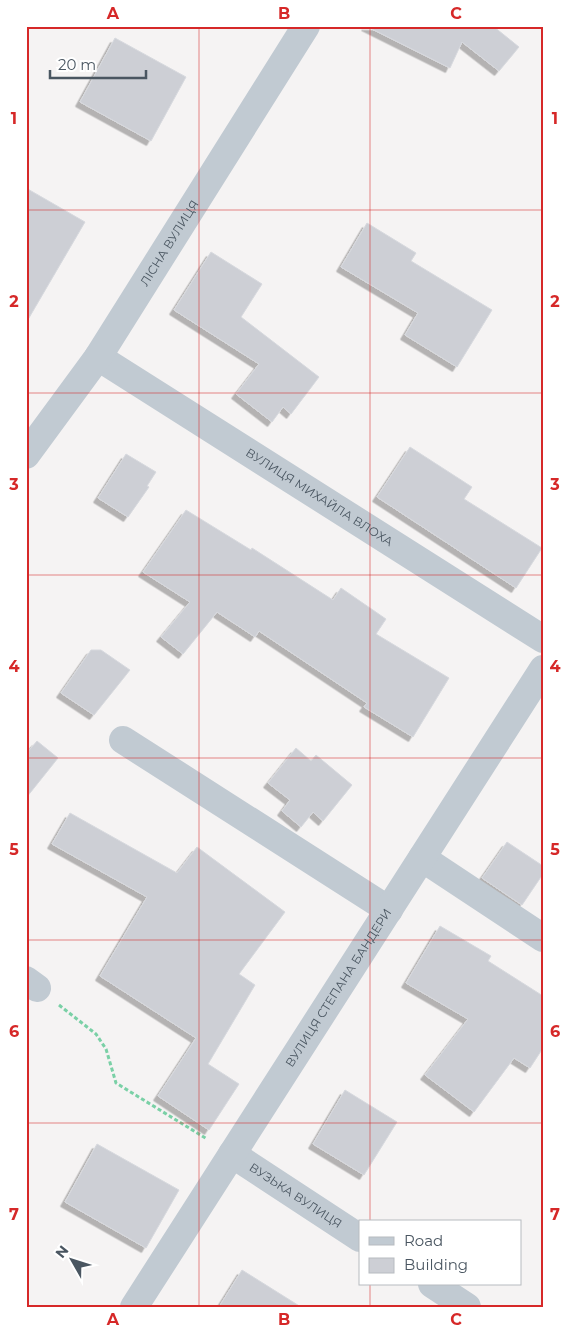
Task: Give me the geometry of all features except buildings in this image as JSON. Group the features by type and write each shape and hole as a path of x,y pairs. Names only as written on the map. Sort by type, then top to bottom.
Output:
{"street":[{"name":"ЛІСНА ВУЛИЦЯ","path":"26,455 98,357 306,26"},
{"name":"ВУЛИЦЯ МИХАЙЛА ВЛОХА","path":"98,357 543,639"},
{"name":"ВУЛИЦЯ СТЕПАНА БАНДЕРИ","path":"134,1307 543,669"},
{"path":"123,740 389,910"},
{"path":"422,858 543,938"},
{"name":"ВУЗЬКА ВУЛИЦЯ","path":"232,1154 359,1237"},
{"path":"435,1286 467,1307"}],"path":[{"path":"32,984 96,1034 106,1049 116,1083 232,1154"}]}
